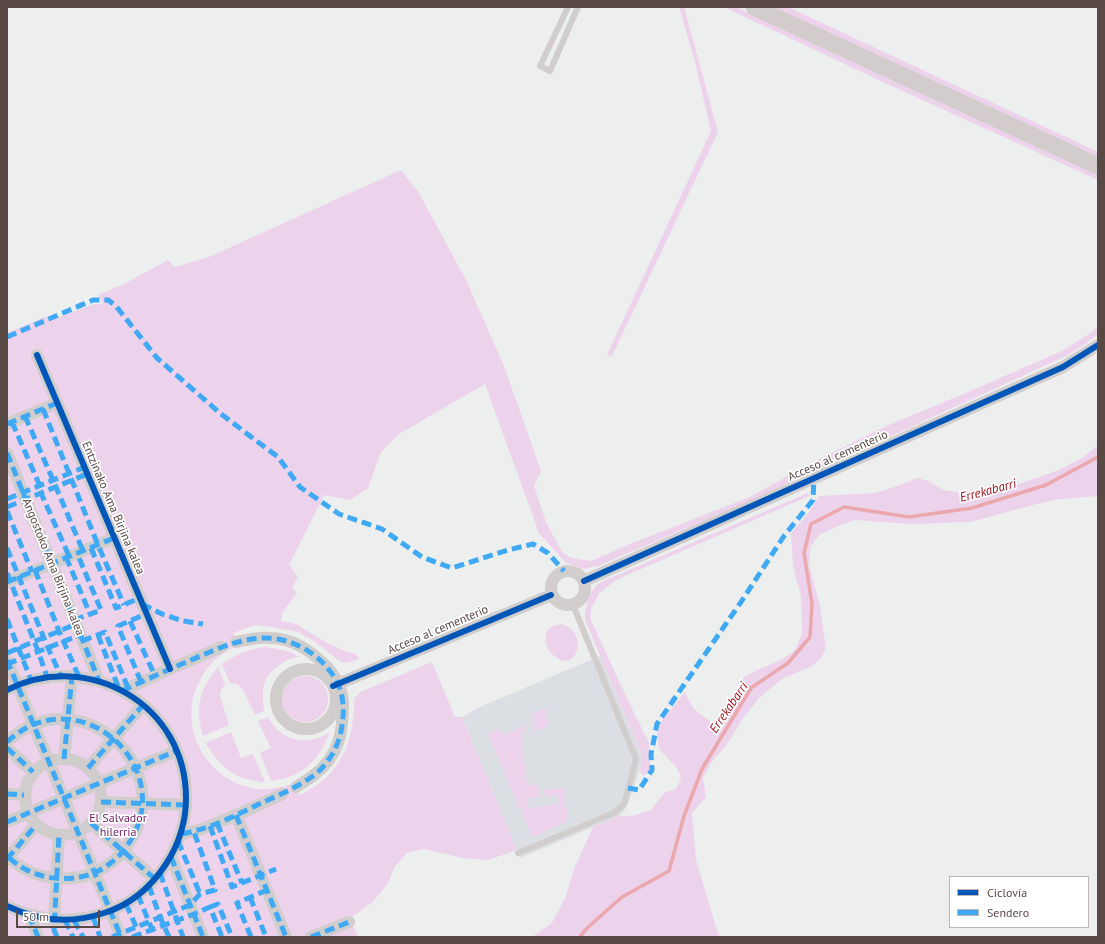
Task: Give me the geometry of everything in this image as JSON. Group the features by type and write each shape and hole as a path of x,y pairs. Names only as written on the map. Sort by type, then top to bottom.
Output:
{"main road":[{"path":"754,7 1098,166"}],"street":[{"name":"Acceso al cementerio","path":"584,581 1063,367 1098,345"},
{"name":"Entzinako Ama Birjina kalea","path":"37,354 170,669"},
{"path":"7,424 57,403"},
{"name":"Angostoko Ama Birjina kalea","path":"7,453 99,681"},
{"path":"7,582 114,538"},
{"path":"564,571 575,572 584,581 584,595 577,603 573,605 566,606 560,604 555,600 550,589 554,577 558,573 564,571"},
{"name":"Acceso al cementerio","path":"336,685 552,595"},
{"path":"236,642 265,638 284,639 305,648 319,659 331,672 342,695 342,728 338,744 330,759 314,775 296,787"},
{"path":"122,691 222,647"},
{"path":"7,660 12,687 34,725 121,937"},
{"path":"306,668 318,671 336,685 336,700 333,711 326,721 316,727 305,729 293,726 284,720 277,710 275,698 278,686 285,676 295,670 306,668"},
{"path":"64,759 72,676"},
{"path":"7,906 29,915 54,920 70,920 93,917 126,904 138,896 155,879 171,857 180,834 186,805 184,778 176,751 162,726 143,705 109,684 72,676 47,677 31,680 12,687"},
{"path":"88,768 143,705"},
{"path":"7,742 22,730 45,721 56,719 80,721 93,725 114,738 127,752 136,768 141,786 142,804 137,829 124,851 105,867 83,877 56,879 44,877 31,872 7,858 36,824"},
{"path":"7,748 33,772"},
{"path":"7,822 176,751"},
{"path":"64,759 80,763 88,768 94,775 98,784 101,792 101,802 98,813 91,823 78,832 69,835 59,835 46,832 36,824 28,813 24,795 27,784 33,772 49,761 64,759"},
{"path":"7,794 24,795"},
{"path":"180,834 194,832 282,794"},
{"path":"101,802 186,805"},
{"path":"236,815 286,937"},
{"path":"91,823 155,879"},
{"path":"54,920 59,835"},
{"path":"171,857 203,937"},
{"path":"29,915 38,937"},
{"path":"311,937 349,922"}],"lane":[{"path":"568,7 540,66 550,71 578,7"},
{"path":"518,854 614,813 624,804 636,759 573,605"}],"shaded area":[{"path":"600,656 642,755 642,764 627,807 619,816 520,858 462,717 482,706"}],"green space":[{"path":"679,7 684,7 718,132 612,356 607,355 711,131 695,62"},
{"path":"724,7 736,7 1098,174 1098,180 885,83"},
{"path":"772,7 788,7 1098,152 1098,157"},
{"name":"El Salvador hilerria","path":"401,170 419,193 466,280 504,366 541,471 534,486 546,522 562,552 571,558 591,561 750,497 802,468 882,428 1062,351 1092,332 1098,326 1098,334 1087,343 1064,357 740,505 598,566 584,569 565,562 539,533 485,384 399,434 381,452 368,488 350,500 324,495 289,565 298,577 292,587 297,593 282,613 281,621 296,624 329,644 356,654 359,659 347,663 341,662 314,641 298,632 255,625 233,633 238,645 213,661 197,686 192,708 192,725 196,740 204,755 214,768 227,778 242,785 259,789 277,788 295,783 300,795 326,778 342,756 348,743 351,730 354,699 360,692 432,662 455,717 462,717 517,850 488,860 463,858 424,849 408,852 395,866 388,883 373,902 350,918 358,937 7,937 7,333 44,317 54,319 94,304 103,304 98,295 124,284 168,260 175,267 209,257"},
{"path":"1098,445 1098,496 1060,499 970,522 912,524 855,520 819,535 810,547 809,565 820,606 826,649 820,659 810,667 782,679 759,698 741,721 728,743 711,763 703,778 706,797 692,813 696,860 720,937 532,937 552,923 566,896 574,869 593,827 619,816 632,816 651,810 665,792 675,790 681,776 676,767 659,749 657,734 661,722 685,692 693,708 712,723 723,713 743,678 781,660 795,650 802,634 801,596 793,566 791,533 809,512 819,496 876,493 917,478 928,481 943,490 976,496 1022,483 1059,470 1082,458"},
{"path":"808,493 809,496 618,579 599,593 591,609 590,618 649,743 649,772 643,776 640,770 642,755 585,620 588,599 593,589 601,582"},
{"path":"561,624 573,631 578,643 576,653 571,659 566,661 559,659 554,655 546,643 546,636 549,629 553,626"},
{"path":"265,647 287,651 299,657 285,661 274,669 266,679 263,690 264,711 255,715 243,690 237,684 230,683 222,664 243,652"},
{"path":"218,667 225,684 221,690 220,696 229,725 203,736 199,717 200,700 207,684"},
{"path":"310,676 314,677 324,686 327,690 327,708 318,718 310,722 300,722 292,718 283,708 282,694 286,686 296,677"},
{"path":"544,709 547,714 548,726 535,732 533,714"},
{"path":"268,717 278,730 286,736 298,740 312,740 330,732 321,751 308,766 292,776 271,781 260,753 271,748 258,721"},
{"path":"525,726 526,732 521,735 527,785 538,785 540,797 527,799 528,808 559,804 557,795 545,797 544,790 564,788 568,821 532,837 488,734 500,728 503,735"},
{"path":"231,732 241,758 253,754 265,782 237,776 223,766 211,752 206,743"}],"waterway":[{"name":"Errekabarri","path":"580,937 586,929 622,897 669,871 684,816 702,769 751,688 788,663 810,637 812,604 804,553 811,524 844,507 909,517 972,508 1046,485 1098,457"}],"marked path":[{"path":"7,337 93,300 108,300 116,306 157,358 221,414 278,457 300,487 339,514 382,529 422,557 452,568 508,550 533,544 548,553 564,571"},
{"path":"7,424 57,403"},
{"path":"43,409 124,605"},
{"path":"25,416 83,551"},
{"path":"12,422 69,556"},
{"path":"7,453 99,681"},
{"path":"7,499 85,467"},
{"path":"7,507 87,474"},
{"path":"628,788 639,790 652,770 651,754 657,724 741,602 784,536 813,500 814,478"},
{"path":"7,511 32,572"},
{"path":"7,582 114,538"},
{"path":"7,548 61,676"},
{"path":"91,548 116,608 140,598"},
{"path":"74,620 101,610 77,553"},
{"path":"66,557 90,614"},
{"path":"35,570 79,677"},
{"path":"7,573 47,677"},
{"path":"142,604 162,614 183,621 203,624"},
{"path":"141,682 118,626 146,614"},
{"path":"7,619 31,680"},
{"path":"130,621 155,676"},
{"path":"7,653 76,624"},
{"path":"82,641 105,632 128,688"},
{"path":"7,664 80,635"},
{"path":"98,635 119,689"},
{"path":"122,691 227,645 246,640 266,638 288,641 308,651 325,665 338,684 343,702 341,733 334,751 320,770 293,788 231,818 211,826 180,834"},
{"path":"7,660 121,937"},
{"path":"64,759 72,676"},
{"path":"88,768 143,705"},
{"path":"7,742 35,724 63,719 91,725 114,740 132,761 141,787 141,816 127,846 118,857 100,870 80,877 50,878 41,876 23,868 7,856"},
{"path":"7,748 33,772"},
{"path":"7,822 176,751"},
{"path":"7,794 24,795"},
{"path":"101,802 186,805"},
{"path":"236,815 286,937"},
{"path":"91,823 155,879"},
{"path":"217,823 242,883"},
{"path":"7,859 36,825"},
{"path":"210,826 232,887 276,869"},
{"path":"112,937 190,905 200,894 215,890 194,832"},
{"path":"57,937 54,930 59,835"},
{"path":"178,841 200,894"},
{"path":"171,857 203,937"},
{"path":"160,873 183,937"},
{"path":"149,886 169,937"},
{"path":"251,937 237,903 267,890"},
{"path":"138,895 155,937"},
{"path":"250,897 266,937"},
{"path":"126,904 138,931"},
{"path":"210,907 218,904 232,937"},
{"path":"132,937 210,907 222,937"},
{"path":"29,915 38,937"},
{"path":"93,917 100,937"},
{"path":"65,920 73,937"},
{"path":"74,920 83,937"},
{"path":"311,937 349,922"}],"cycle path":[{"path":"584,581 1063,367 1098,345"},
{"path":"37,355 170,669"},
{"path":"333,686 551,595"},
{"path":"7,690 38,679 70,676 100,682 127,694 151,712 170,736 182,765 186,798 185,815 181,832 171,856 147,888 123,905 104,913 79,919 67,920 43,918 7,906"}]}
